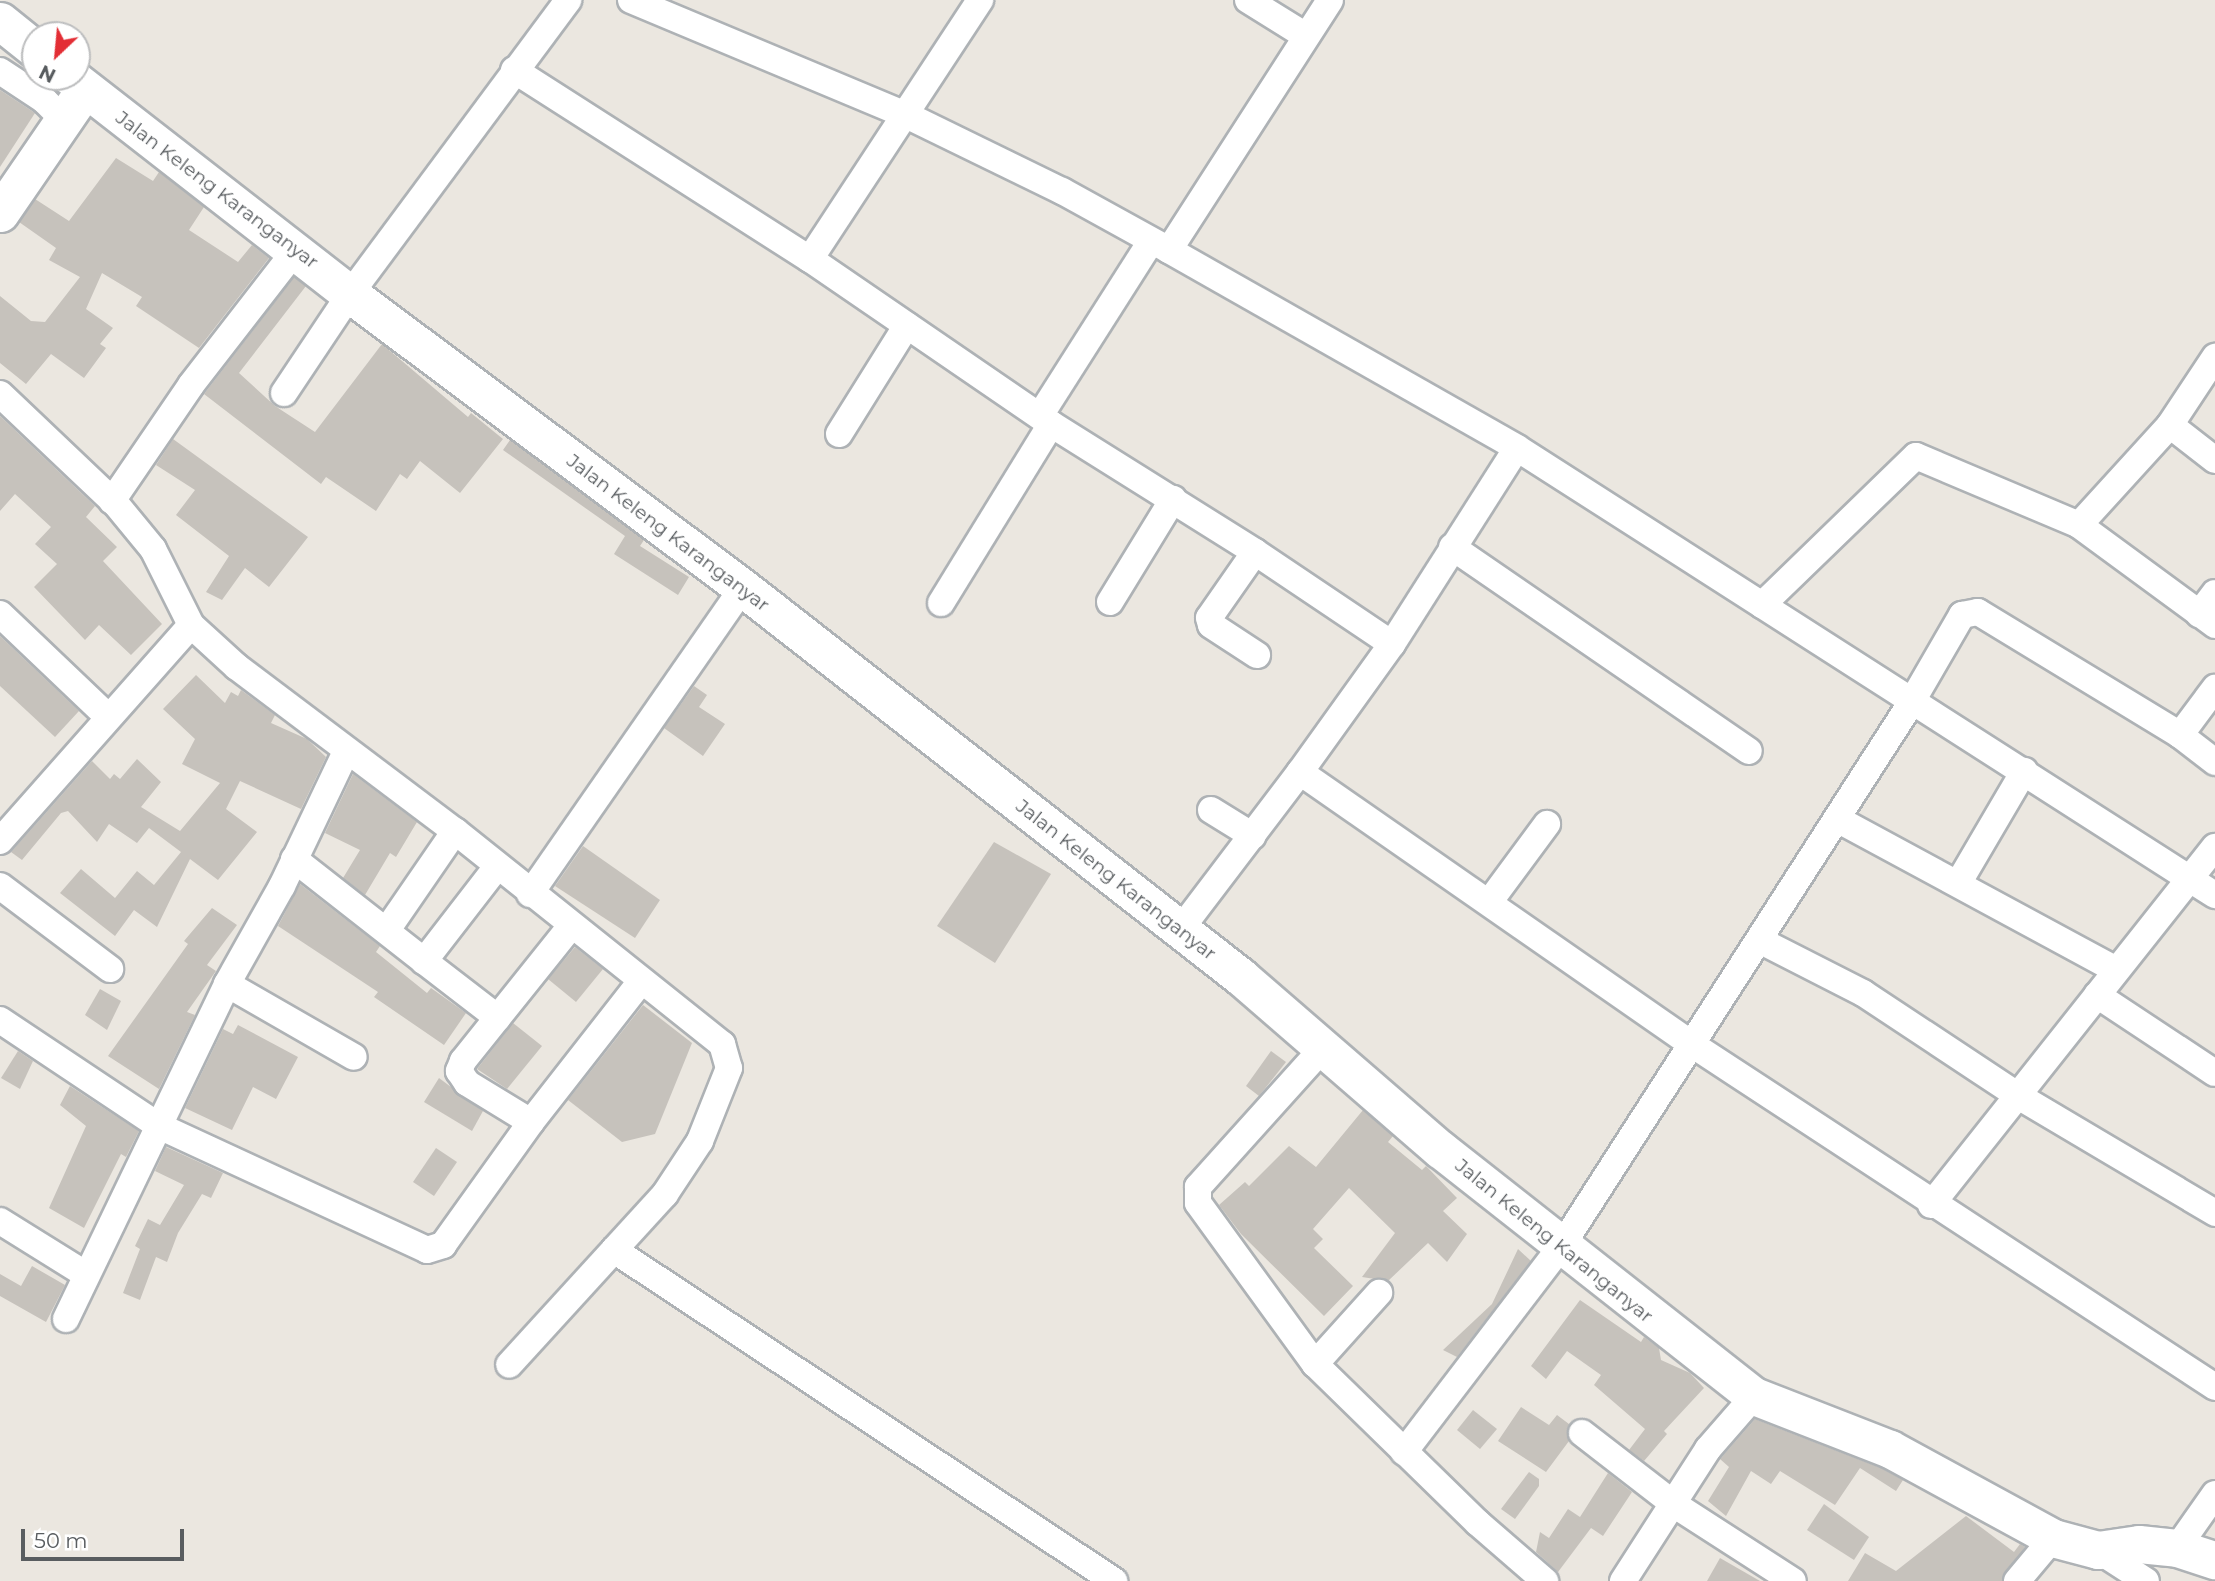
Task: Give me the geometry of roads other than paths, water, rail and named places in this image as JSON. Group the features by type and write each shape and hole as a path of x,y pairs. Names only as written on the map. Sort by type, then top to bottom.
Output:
{"main road":[{"path":"0,21 21,38"},
{"path":"0,213 64,120 75,91"},
{"name":"Jalan Keleng Karanganyar","path":"88,91 350,294 743,588 1181,930 1561,1247 1754,1396 1890,1449 2053,1538 2098,1550 2139,1544 2177,1548 2215,1560"}],"street":[{"path":"284,393 350,294 568,0"},
{"path":"631,0 904,114 1062,191 1517,449 2215,895"},
{"path":"810,259 981,0"},
{"path":"1248,0 1306,36"},
{"path":"941,603 1046,419 1159,247 1331,0"},
{"path":"514,70 810,259 1046,419 1255,552 1392,644"},
{"path":"0,71 44,100 64,120"},
{"path":"112,501 191,385 294,251"},
{"path":"838,434 907,325"},
{"path":"2079,525 2170,425 2215,357"},
{"path":"0,394 112,501 153,549 191,625 346,752 455,831 496,868 722,1044 729,1068 700,1141 665,1194 509,1365"},
{"path":"2170,425 2215,460"},
{"path":"1181,930 1253,836 1392,644 1517,449"},
{"path":"1762,605 1916,456 2079,525 2207,619 2215,593"},
{"path":"1110,602 1173,499"},
{"path":"1452,547 1749,751"},
{"path":"1255,552 1209,618 1211,625 1257,655"},
{"path":"530,894 743,588"},
{"path":"1404,1452 1561,1247 1911,703 1962,615 1973,611 2180,735 2215,762"},
{"path":"0,614 108,717"},
{"path":"0,842 191,625"},
{"path":"2180,735 2215,688"},
{"path":"65,1319 227,984 346,752"},
{"path":"1959,882 2024,771"},
{"path":"1300,772 1490,901 1693,1045 1931,1205 2215,1387"},
{"path":"1212,810 1253,836"},
{"path":"1837,819 1959,882 2116,970"},
{"path":"1490,901 1547,824"},
{"path":"387,930 455,831"},
{"path":"1931,1205 2020,1097 2116,970 2215,847"},
{"path":"293,859 498,1018"},
{"path":"424,961 496,868"},
{"path":"0,886 110,969"},
{"path":"531,1122 467,1083 459,1071 571,926"},
{"path":"1759,940 1863,993 2020,1097 2215,1213"},
{"path":"0,1020 159,1126 432,1251 443,1245 531,1122 641,981"},
{"path":"227,984 354,1057"},
{"path":"2097,995 2215,1073"},
{"path":"1323,1048 1198,1187 1195,1196 1200,1209 1315,1364 1404,1452 1545,1581"},
{"path":"0,1221 85,1274"},
{"path":"614,1250 1114,1581"},
{"path":"1315,1364 1379,1293"},
{"path":"1623,1581 1675,1505 1708,1449 1754,1396"},
{"path":"1582,1433 1675,1505 1793,1581"},
{"path":"2177,1548 2215,1494"},
{"path":"2017,1581 2053,1538"},
{"path":"2098,1550 2146,1581"}]}
